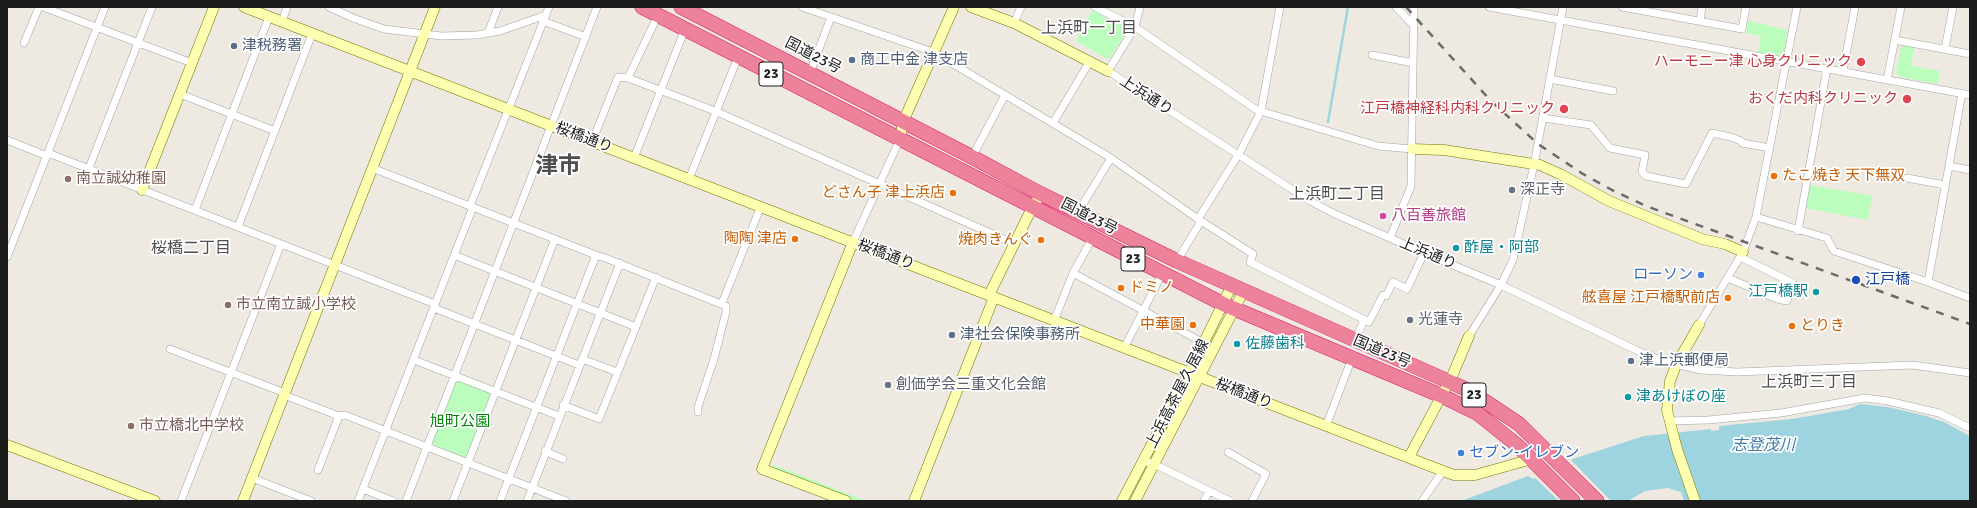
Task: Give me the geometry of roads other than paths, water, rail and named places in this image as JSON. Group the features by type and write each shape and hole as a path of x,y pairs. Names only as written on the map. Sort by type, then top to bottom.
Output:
{"highway":[{"name":"国道23号","path":"642,7 1092,239 1229,307 1442,396 1477,413 1490,422 1535,462 1573,501"},
{"name":"国道23号","path":"681,7 972,156 1041,194 1177,261 1479,397 1519,424 1597,501"}],"street":[{"path":"24,43 38,7"},
{"path":"43,7 192,63"},
{"path":"7,257 105,7"},
{"path":"89,168 152,7"},
{"path":"142,190 214,7"},
{"name":"桜橋通り","path":"244,7 411,72 416,72 592,142 761,206 1200,378 1454,475 1475,475 1535,462"},
{"path":"282,22 287,7"},
{"path":"329,7 353,18 384,29 425,35 460,36 488,33 544,18 586,38"},
{"path":"243,501 435,7"},
{"path":"488,33 498,7"},
{"path":"358,501 435,306 549,7"},
{"path":"406,501 597,7"},
{"path":"802,7 933,52 1111,158 1199,220 1253,254 1250,262 1369,322 1383,295 1386,296 1393,282 1408,289 1424,253"},
{"path":"846,501 762,469 853,242 900,139 903,122 954,7"},
{"name":"上浜通り","path":"971,7 1014,23 1108,71 1310,201 1335,214 1501,285 1638,351 1676,365 1702,370 1737,372 1835,369 1862,366 1924,366 1970,373"},
{"path":"1014,23 1021,7"},
{"path":"1095,7 1135,27 1261,111 1378,146 1444,150 1540,165 1562,175 1609,201 1702,239 1724,244 1793,283 1787,301 1777,299 1728,278"},
{"path":"1108,71 1135,27 1140,7"},
{"path":"1177,261 1199,220 1238,155 1261,111 1280,7"},
{"path":"1396,7 1414,26"},
{"path":"1390,238 1410,191 1414,7"},
{"path":"1489,7 1787,60 1970,95"},
{"path":"1410,457 1449,383 1466,348 1469,336 1501,285 1513,260 1534,164 1563,7"},
{"path":"1622,7 1658,10 1700,21 1742,29 1746,7"},
{"path":"1700,21 1702,7"},
{"path":"1695,501 1666,410 1667,396 1676,365 1741,254 1756,217 1797,7"},
{"path":"1843,71 1855,7"},
{"path":"1888,80 1901,7"},
{"path":"1945,49 1954,7"},
{"path":"628,78 658,15"},
{"path":"194,210 269,17"},
{"path":"810,73 831,17"},
{"path":"634,158 685,29"},
{"path":"238,228 312,34"},
{"path":"1895,40 1970,54"},
{"path":"1372,55 1408,62 1413,60"},
{"path":"689,179 715,111 738,57"},
{"path":"1053,123 1090,61"},
{"path":"1798,230 1827,68"},
{"path":"592,142 618,77 628,78 715,111 1015,244"},
{"path":"1550,80 1613,91"},
{"path":"1928,282 1962,93"},
{"path":"180,94 275,131"},
{"path":"972,156 1005,95"},
{"path":"1543,118 1591,125 1610,148 1645,155 1642,172 1646,176 1686,184 1709,135 1712,133 1732,137 1742,141 1742,143 1770,148"},
{"path":"7,140 89,168 334,265 475,324 557,356 617,372"},
{"path":"1078,212 1111,158"},
{"path":"1949,166 1970,170"},
{"path":"372,168 596,256 620,263 722,303 726,306 726,312 714,358 698,407 698,412"},
{"path":"1907,178 1945,185"},
{"path":"914,501 992,296 1032,208 1041,194"},
{"path":"722,303 761,206"},
{"path":"1756,217 1827,238 1834,250 1970,298"},
{"path":"453,501 555,239"},
{"path":"1054,321 1073,273 1092,239"},
{"path":"181,501 280,244"},
{"path":"454,255 636,326"},
{"path":"500,501 596,256"},
{"path":"526,501 620,263"},
{"path":"1073,273 1204,343"},
{"path":"1124,348 1162,274"},
{"path":"563,405 599,419 656,277"},
{"name":"上浜高茶屋久居線","path":"1135,501 1200,378 1237,289"},
{"name":"上浜高茶屋久居線","path":"1122,501 1204,343 1229,307"},
{"path":"1355,341 1364,320"},
{"path":"170,349 339,416 345,415 566,501"},
{"path":"1326,426 1352,358"},
{"path":"414,360 559,416"},
{"path":"1669,420 1708,420 1781,413 1865,398 1888,401 1939,413 1970,428"},
{"path":"318,470 339,416"},
{"path":"7,445 155,501"},
{"path":"545,451 563,459"},
{"path":"1228,452 1266,474 1252,501"},
{"path":"1143,461 1154,464 1230,501"},
{"path":"1422,501 1443,471"},
{"path":"252,478 311,501"},
{"path":"363,489 393,501"},
{"path":"1204,501 1209,491"}],"water":[{"name":"志登茂川","path":"1860,404 1888,407 1926,416 1944,422 1970,436 1970,501 1684,501 1681,492 1668,488 1645,491 1628,501 1461,501 1528,476 1533,479 1548,467 1644,436 1711,429 1711,431 1719,430 1719,426 1792,419 1849,409"}],"waterway":[{"path":"1328,122 1348,7"}],"railway":[{"path":"1406,7 1491,101 1538,144 1583,174 1646,206 1970,324"}],"place":[{"name":"津税務署","path":"234,46"},
{"name":"商工中金 津支店","path":"852,60"},
{"name":"ハーモニー津 心身クリニック","path":"1861,62"},
{"name":"おくだ内科クリニック","path":"1907,99"},
{"name":"江戸橋神経科内科クリニック","path":"1564,109"},
{"name":"たこ焼き 天下無双","path":"1774,176"},
{"name":"南立誠幼稚園","path":"68,179"},
{"name":"深正寺","path":"1512,190"},
{"name":"どさん子 津上浜店","path":"953,193"},
{"name":"八百善旅館","path":"1383,216"},
{"name":"陶陶 津店","path":"795,239"},
{"name":"焼肉きんぐ","path":"1041,240"},
{"name":"酢屋・阿部","path":"1456,248"},
{"name":"ローソン","path":"1701,275"},
{"name":"江戸橋","path":"1856,280"},
{"name":"ドミノ","path":"1121,288"},
{"name":"江戸橋駅","path":"1816,292"},
{"name":"舷喜屋 江戸橋駅前店","path":"1728,298"},
{"name":"市立南立誠小学校","path":"228,305"},
{"name":"光蓮寺","path":"1410,320"},
{"name":"中華園","path":"1193,325"},
{"name":"とりき","path":"1792,326"},
{"name":"津社会保険事務所","path":"952,335"},
{"name":"佐藤歯科","path":"1237,344"},
{"name":"津上浜郵便局","path":"1631,361"},
{"name":"創価学会三重文化会館","path":"888,385"},
{"name":"津あけぼの座","path":"1628,397"},
{"name":"市立橋北中学校","path":"131,426"},
{"name":"セブン-イレブン","path":"1461,453"}],"district":[{"name":"上浜町一丁目","path":"1089,29"},
{"name":"津市","path":"558,167"},
{"name":"上浜町二丁目","path":"1337,195"},
{"name":"桜橋二丁目","path":"191,249"},
{"name":"上浜町三丁目","path":"1809,383"}],"park label":[{"name":"旭町公園","path":"460,422"}]}
